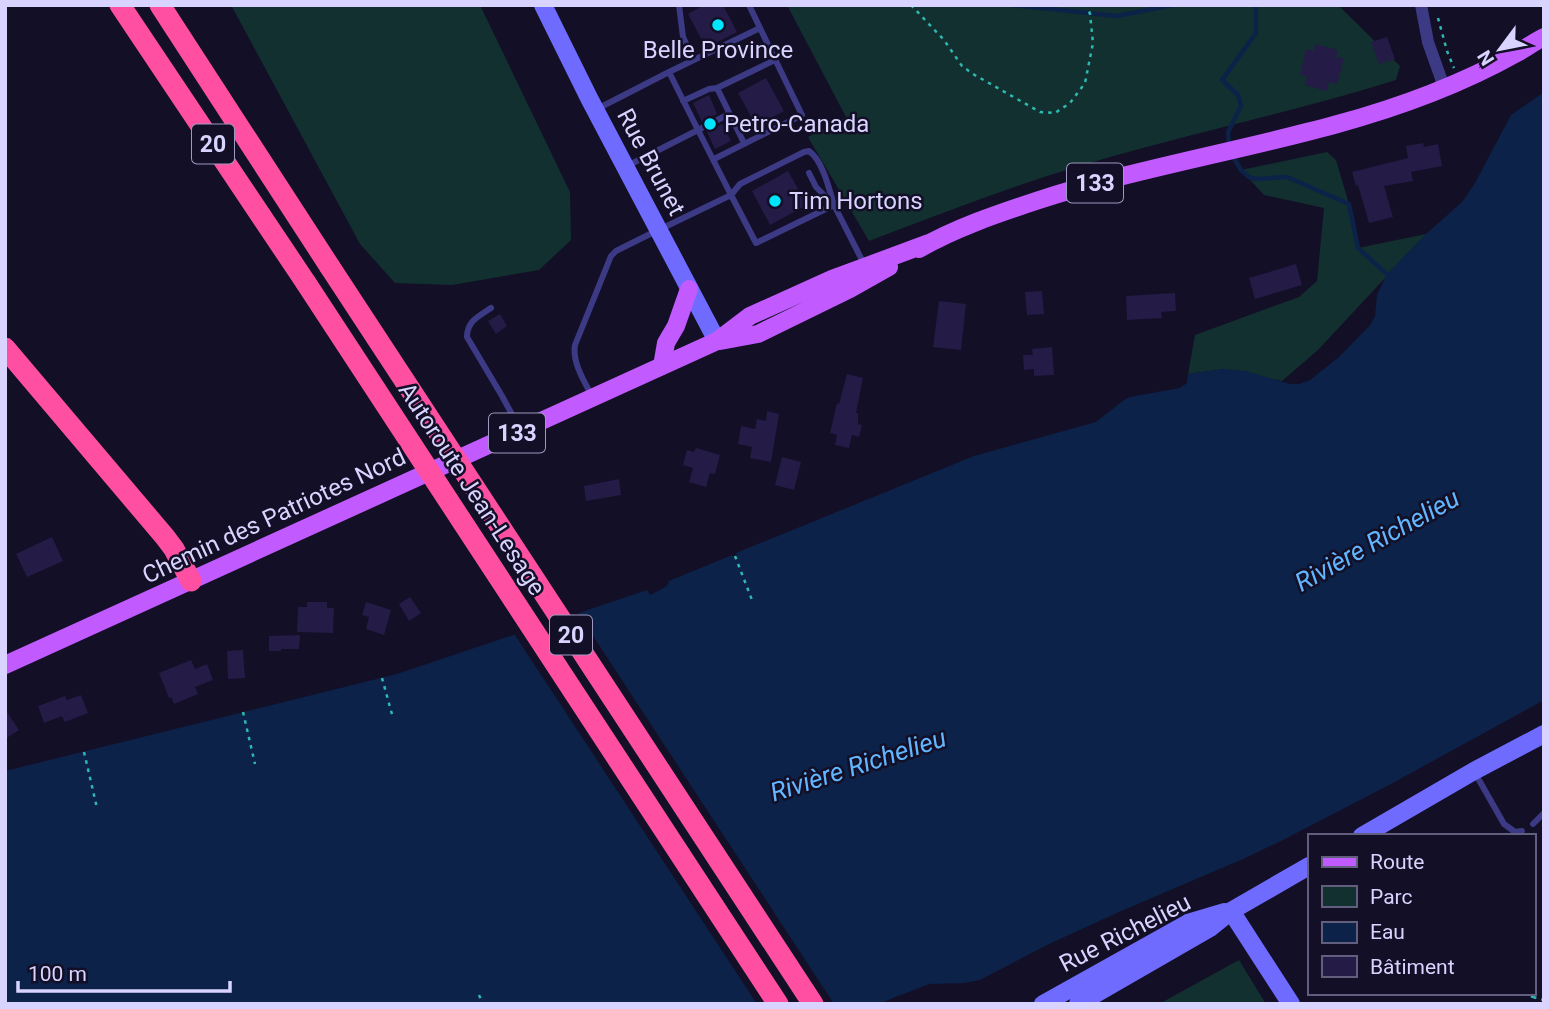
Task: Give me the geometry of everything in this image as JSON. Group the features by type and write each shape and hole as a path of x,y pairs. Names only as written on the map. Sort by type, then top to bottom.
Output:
{"highway":[{"name":"Autoroute Jean-Lesage","path":"120,5 306,283 778,1004"},
{"name":"Autoroute Jean-Lesage","path":"160,5 249,145 813,1004"},
{"path":"5,348 165,537 191,581"}],"main road":[{"name":"Rue Brunet","path":"542,5 717,341"},
{"name":"Chemin des Patriotes Nord","path":"5,665 717,341 758,334 869,272 999,214 1124,176 1305,132 1405,104 1498,63 1544,37"},
{"path":"662,366 666,343 676,326 689,289"},
{"path":"1365,834 1474,771 1542,738"},
{"name":"Rue Richelieu","path":"1078,1004 1213,927 1231,911 1308,867"},
{"path":"1231,911 1291,1004"},
{"name":"Rue Richelieu","path":"1043,1004 1188,923 1231,911"}],"street":[{"path":"1421,5 1428,42 1444,88"}],"lane":[{"path":"679,5 683,37 694,60"},
{"path":"714,159 802,115 749,5"},
{"path":"595,110 760,28"},
{"path":"683,102 775,60"},
{"path":"669,72 755,243 834,205"},
{"path":"717,88 744,144"},
{"path":"626,167 729,114"},
{"path":"593,397 579,369 574,351 611,256 616,251 732,195 740,184 804,152 809,151 814,155 826,177 834,205 869,272"},
{"path":"809,173 816,187 834,205"},
{"path":"491,308 473,320 467,337 520,431"},
{"path":"1474,771 1491,804 1507,827 1515,832 1522,831"},
{"path":"1533,824 1544,813"}],"path":[{"path":"911,5 944,40 962,66 973,75 1040,113 1055,113 1070,103 1085,83 1093,43 1087,5"},
{"path":"1438,19 1453,65"},
{"path":"735,556 752,600"},
{"path":"382,678 393,718"},
{"path":"243,712 255,764"},
{"path":"84,752 97,808"},
{"path":"479,995 483,1004"},
{"path":"1528,995 1544,1000"},
{"path":"1532,1004 1533,997"}],"green space":[{"path":"231,5 480,5 570,192 571,240 539,270 452,285 395,283 360,244"},
{"path":"787,5 1338,5 1400,66 1396,80 1060,172 869,241 808,137 846,117"},
{"path":"1327,152 1336,160 1358,248 1426,234 1318,350 1282,381 1224,369 1188,374 1195,335 1299,297 1317,281 1324,208 1264,195 1241,170"},
{"path":"1239,960 1266,1004 1159,1004"}],"water":[{"name":"Rivière Richelieu","path":"1544,92 1544,700 1281,841 1047,945 980,980 929,984 878,1004 5,1004 5,771 397,674 647,590 650,595 667,586 669,581 732,555 737,556 736,553 974,456 1096,422 1130,397 1180,388 1187,383 1188,374 1224,369 1246,371 1290,384 1310,380 1340,356 1371,324 1375,316 1377,295 1387,274 1462,202 1511,115"}],"pier":[{"path":"576,610 834,1004 757,1004 513,632"}],"building":[{"path":"704,5 723,5 737,32 706,48 688,14"},
{"path":"1387,37 1395,59 1379,64 1371,42"},
{"path":"1315,44 1338,50 1336,57 1344,58 1337,84 1329,82 1327,91 1305,85 1307,76 1300,75 1306,49 1314,51"},
{"path":"766,78 784,111 756,126 738,93"},
{"path":"709,95 717,114 702,122 693,103"},
{"path":"722,124 731,141 715,149 707,132"},
{"path":"1423,143 1424,147 1438,144 1442,166 1411,172 1413,181 1384,186 1393,217 1369,223 1352,172 1408,158 1406,146"},
{"path":"788,171 807,205 770,225 752,191"},
{"path":"1296,264 1302,285 1255,299 1249,278"},
{"path":"1042,291 1044,314 1027,315 1025,292"},
{"path":"1175,293 1176,311 1161,312 1162,318 1127,320 1126,296"},
{"path":"939,301 966,304 961,350 933,347"},
{"path":"500,314 507,326 496,334 488,321"},
{"path":"1052,347 1054,375 1034,376 1034,369 1024,370 1023,355 1033,355 1032,349"},
{"path":"847,374 863,378 856,413 858,424 862,425 859,437 852,435 849,448 835,445 837,435 830,433"},
{"path":"767,411 779,414 771,462 750,458 752,447 738,444 741,426 755,429 757,419 766,421"},
{"path":"696,448 720,455 715,474 710,473 706,487 689,482 693,468 683,465 687,450 694,452"},
{"path":"782,457 801,462 794,490 775,485"},
{"path":"619,479 621,495 586,501 584,486"},
{"path":"52,537 63,561 27,577 16,554"},
{"path":"410,597 421,613 409,621 399,604"},
{"path":"307,602 327,602 327,608 334,608 333,633 297,632 298,607 307,607"},
{"path":"366,602 391,610 384,635 366,629 369,617 362,615"},
{"path":"300,635 299,649 269,651 269,636"},
{"path":"243,650 245,678 228,679 227,651"},
{"path":"191,660 195,669 207,664 213,680 195,687 198,694 174,704 159,673"},
{"path":"81,695 88,713 65,722 62,716 44,723 38,706 65,696 67,700"},
{"path":"5,709 19,730 5,739"}],"waterway":[{"path":"1011,5 1117,16 1173,5"},
{"path":"1229,147 1228,132 1241,106 1238,95 1222,80 1256,33 1256,5"},
{"path":"1232,155 1249,177 1287,177 1349,204 1358,248 1387,274"}],"place":[{"name":"Belle Province","path":"718,25"},
{"name":"Petro-Canada","path":"710,124"},
{"name":"Tim Hortons","path":"775,201"}]}
